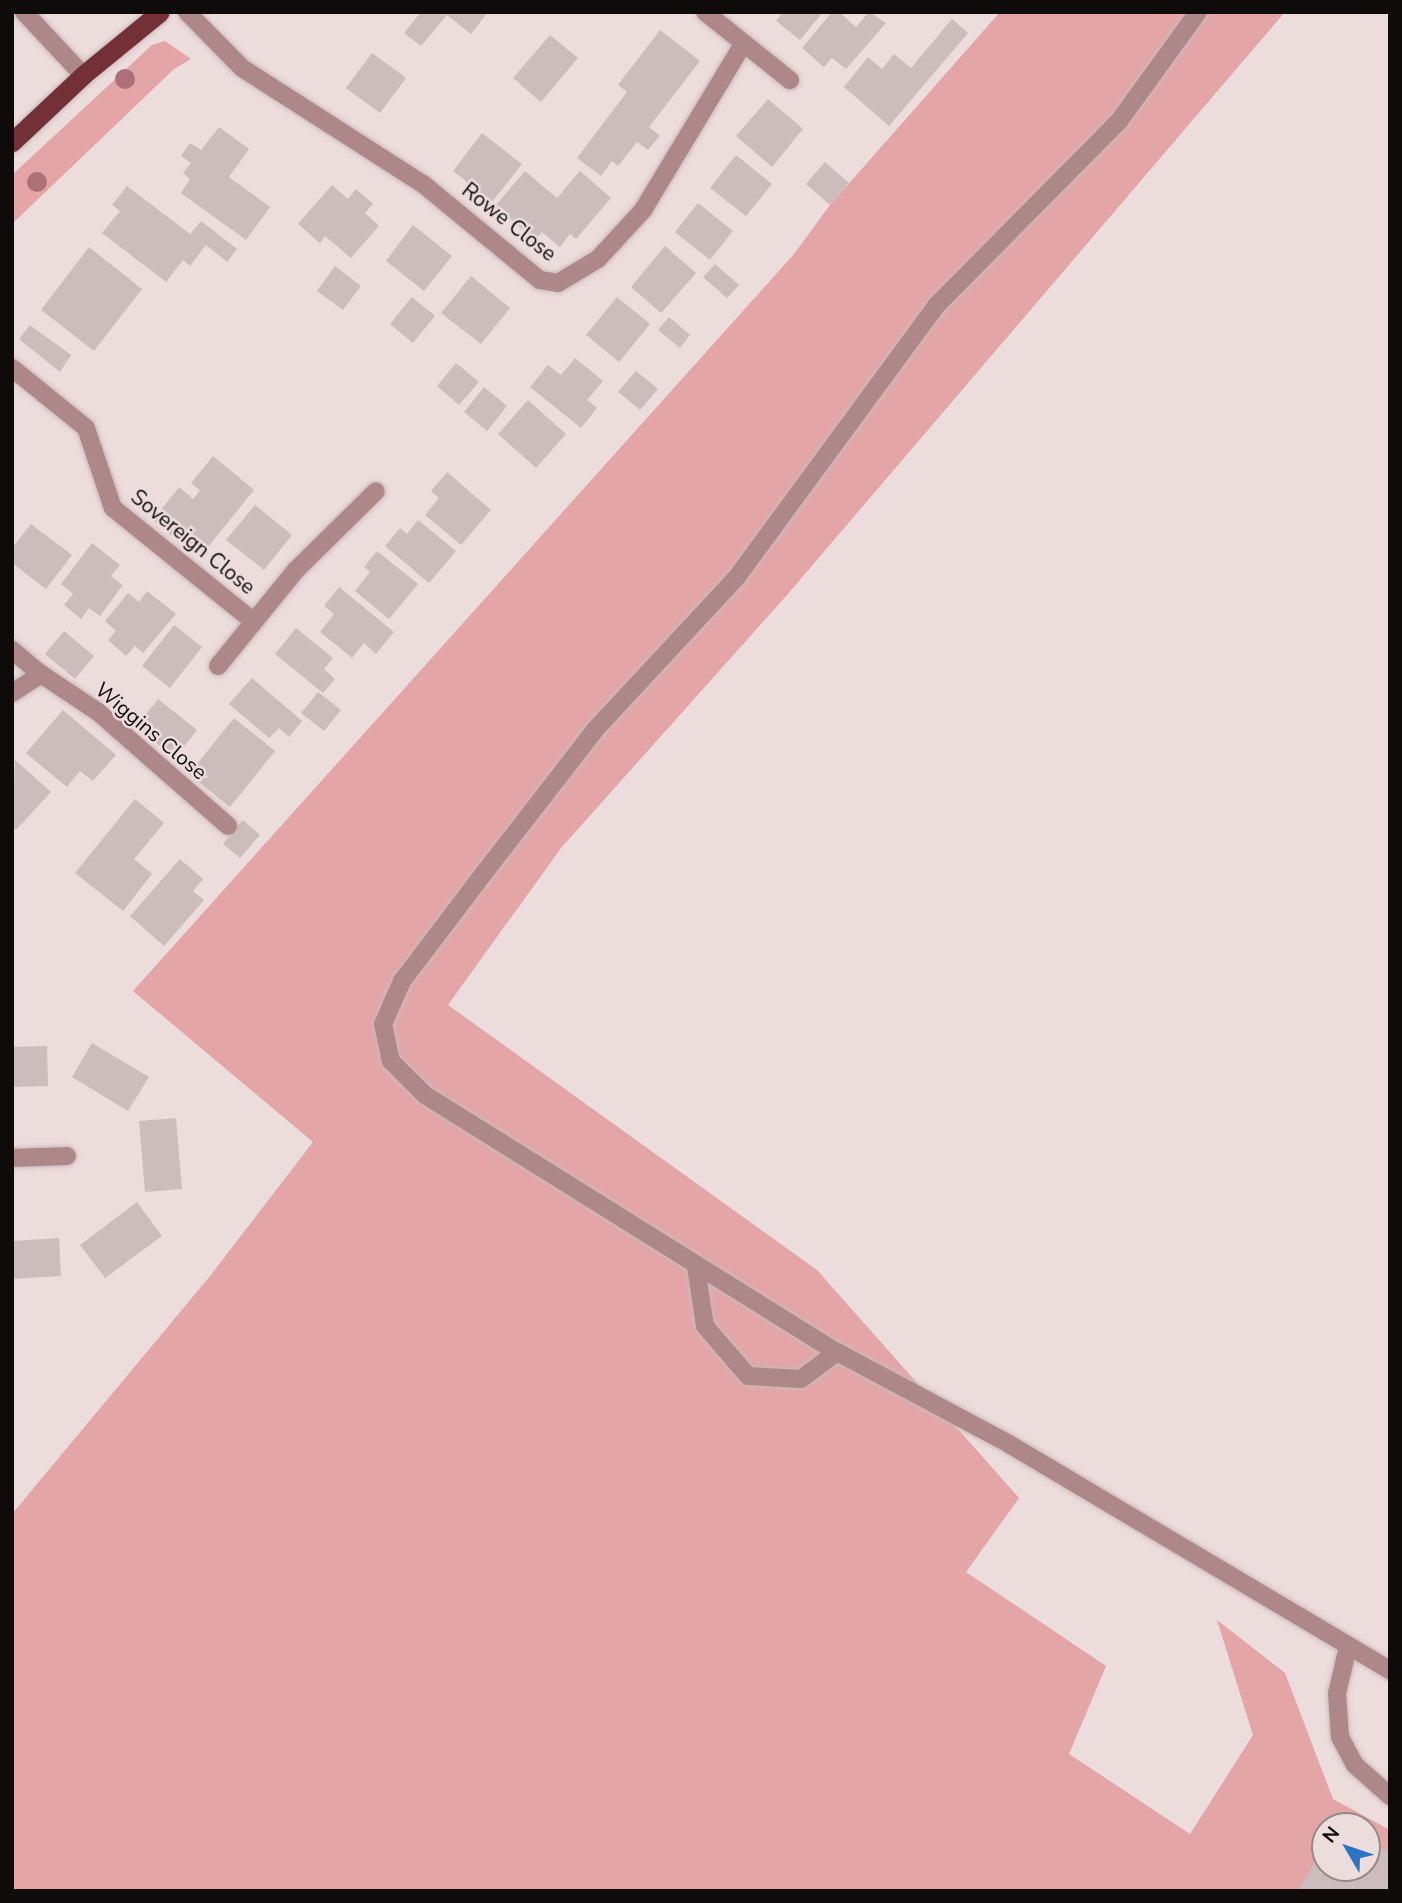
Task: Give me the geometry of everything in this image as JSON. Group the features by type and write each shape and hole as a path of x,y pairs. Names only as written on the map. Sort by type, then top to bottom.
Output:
{"highway":[{"path":"12,142 83,75 160,12"}],"street":[{"path":"24,12 83,75"},
{"name":"Rowe Close","path":"187,12 242,68 423,184 540,279 558,283 598,259 643,210 743,44"},
{"path":"705,12 790,80"},
{"path":"1198,12 1119,121 936,306 737,577 595,730 478,881 402,981 383,1024 391,1061 425,1095 696,1268 838,1352 1009,1444 1390,1670"},
{"name":"Sovereign Close","path":"12,368 86,428 113,508 252,620"},
{"path":"218,666 252,620 296,570 376,491"},
{"name":"Wiggins Close","path":"12,650 41,674 98,712 228,826"},
{"path":"12,693 41,674"},
{"path":"12,1158 67,1156"},
{"path":"696,1268 705,1326 748,1376 801,1378 838,1352"},
{"path":"1348,1647 1337,1693 1340,1737 1355,1765 1390,1796"}],"shaded area":[{"path":"1000,12 1285,12 787,595 561,848 448,1005 817,1270 1019,1498 966,1572 1106,1666 1069,1754 1190,1834 1253,1735 1217,1620 1285,1673 1333,1799 1357,1812 1311,1812 1311,1882 1381,1882 1381,1825 1390,1830 1390,1891 12,1891 12,1514 210,1276 313,1142 133,991 794,254 830,205"},
{"path":"165,41 191,59 174,69 12,224 12,175 152,45"}],"building":[{"path":"421,12 488,12 471,34 447,15 421,46 404,33"},
{"path":"783,12 823,12 800,40 776,21"},
{"path":"832,12 839,12 856,27 869,12 886,23 846,69 832,58 824,67 802,48"},
{"path":"952,19 968,33 889,126 844,87 868,57 882,69 894,54 911,68"},
{"path":"660,30 700,61 649,127 660,136 648,150 637,142 618,166 612,161 601,176 577,158 627,92 618,85"},
{"path":"550,35 578,58 541,102 513,78"},
{"path":"372,53 406,78 380,113 346,88"},
{"path":"768,99 803,129 772,167 736,136"},
{"path":"219,127 249,149 229,177 270,207 246,240 181,193 190,179 183,173 191,163 181,156 190,143 201,150"},
{"path":"482,133 522,164 492,202 453,171"},
{"path":"736,155 772,184 746,216 710,188"},
{"path":"825,162 849,183 830,205 806,184"},
{"path":"525,171 557,198 580,171 611,198 576,239 570,234 560,247 542,232 535,240 495,206"},
{"path":"332,185 348,199 356,189 373,204 365,213 379,226 351,258 325,236 320,243 298,224"},
{"path":"127,186 190,234 201,221 237,249 227,262 206,245 190,266 183,260 166,282 102,233 120,211 112,205"},
{"path":"698,203 733,231 710,260 675,232"},
{"path":"413,225 452,256 424,291 386,261"},
{"path":"665,246 696,273 661,313 631,287"},
{"path":"89,247 142,289 94,351 41,310"},
{"path":"715,264 739,285 727,298 703,277"},
{"path":"335,266 361,286 343,310 317,291"},
{"path":"471,276 510,308 481,344 441,313"},
{"path":"412,297 435,316 413,343 390,324"},
{"path":"617,297 650,324 619,362 586,335"},
{"path":"669,317 690,335 680,348 658,330"},
{"path":"30,325 71,355 60,372 19,339"},
{"path":"575,358 603,381 587,400 597,408 581,428 530,387 548,365 561,375"},
{"path":"456,363 479,382 459,405 437,386"},
{"path":"636,371 658,389 640,410 618,392"},
{"path":"484,387 507,406 487,431 464,412"},
{"path":"528,400 566,434 536,468 498,434"},
{"path":"213,456 254,490 199,558 153,520 179,487 193,499 200,490 191,483"},
{"path":"447,472 491,510 461,545 425,515 439,498 431,491"},
{"path":"255,505 292,535 264,570 226,540"},
{"path":"418,520 456,551 429,583 385,546 400,528 407,534"},
{"path":"31,524 72,555 46,589 12,563 12,548"},
{"path":"92,543 120,565 111,576 123,585 100,616 89,608 81,619 64,605 73,594 61,584"},
{"path":"377,551 418,584 389,619 355,591 370,572 364,567"},
{"path":"339,587 394,632 376,654 364,643 352,658 320,632 334,614 324,606"},
{"path":"147,591 176,614 143,653 135,646 126,656 108,640 116,631 105,621 128,593 139,602"},
{"path":"174,625 202,647 170,688 142,666"},
{"path":"296,628 333,658 324,669 335,679 323,693 275,654"},
{"path":"64,631 94,656 75,679 45,654"},
{"path":"252,678 302,721 289,737 279,728 269,738 229,704"},
{"path":"318,692 341,710 324,731 301,713"},
{"path":"158,699 197,730 175,758 136,727"},
{"path":"63,710 116,755 93,781 80,771 67,787 26,753"},
{"path":"234,718 275,751 230,807 189,774"},
{"path":"15,760 51,792 16,830 12,827"},
{"path":"135,799 164,823 134,859 152,874 123,911 75,873"},
{"path":"243,820 260,835 240,858 223,844"},
{"path":"180,859 203,879 193,891 204,900 164,946 130,916"},
{"path":"92,1043 149,1077 128,1111 72,1077"},
{"path":"47,1046 48,1086 12,1087 12,1047"},
{"path":"176,1118 182,1189 145,1192 139,1121"},
{"path":"137,1202 162,1236 105,1278 80,1245"},
{"path":"59,1238 61,1276 12,1279 12,1241"},
{"path":"1381,1848 1390,1853 1390,1891 1298,1891 1311,1869 1311,1882 1381,1882"}]}
